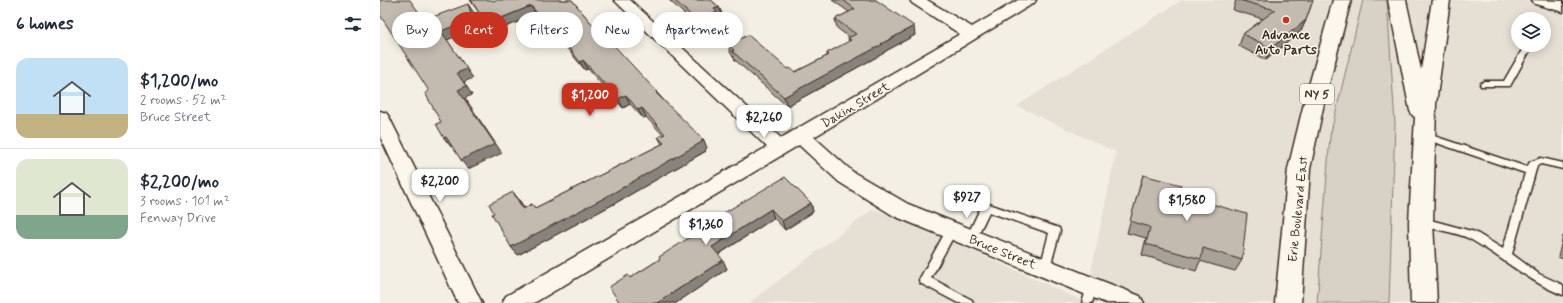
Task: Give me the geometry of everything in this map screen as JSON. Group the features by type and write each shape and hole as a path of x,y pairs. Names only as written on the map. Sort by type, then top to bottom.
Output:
{"main road":[{"name":"Erie Boulevard East","path":"1288,303 1298,169 1342,0"},
{"path":"1397,0 1425,136"},
{"path":"1424,303 1421,222 1426,104 1441,0"},
{"path":"1541,0 1563,7"}],"street":[{"path":"621,0 780,148"},
{"path":"917,0 971,34"},
{"name":"Dakin Street","path":"514,303 801,136 1029,0"},
{"path":"380,117 470,303"},
{"name":"Bruce Street","path":"801,136 846,177 901,210 1044,268 1090,295 1132,303"}],"lane":[{"path":"1484,84 1507,84 1525,52"},
{"path":"1425,136 1530,171"},
{"path":"1506,256 1533,164 1541,161 1563,166"},
{"path":"968,303 924,280 961,234 986,207 1055,230 1044,268"},
{"path":"1421,222 1471,235 1506,256 1535,277 1563,290"}],"shaded area":[{"path":"1182,0 1541,0 1563,7 1563,303 749,303 873,209 912,223 1085,302 1116,152 1017,106"},
{"path":"1363,0 1387,0 1395,124 1389,303 1317,303 1330,136"}],"building":[{"path":"380,0 410,0 418,12 392,12 392,34 380,15"},
{"path":"471,0 572,0 582,12 536,12 531,6 508,15 508,12 478,12"},
{"path":"674,0 711,0 719,7 714,9 717,12 688,12"},
{"path":"843,0 876,0 914,26 784,97 732,51 734,50 732,48 743,48 743,38 748,35 788,69 790,68 795,72 829,55 827,53 851,40 848,38 856,34 835,19 855,9"},
{"path":"1239,0 1313,0 1306,20 1271,48 1243,34 1275,10"},
{"path":"468,4 471,12 450,12 450,28 442,31 442,14"},
{"path":"583,13 591,23 591,48 616,48 657,92 656,93 704,140 606,197 511,247 492,214 494,213 489,204 513,192 523,209 532,204 535,208 664,143 658,137 665,134 642,108 638,110 626,95 618,99 583,60 580,62 569,48 583,48"},
{"path":"442,32 450,44 450,48 453,48 467,69 457,73 466,86 458,90 495,144 461,160 446,137 444,138 436,124 441,122 425,93 429,91 401,48 442,48"},
{"path":"1143,175 1181,185 1179,195 1247,214 1242,260 1203,248 1201,259 1146,244 1150,227 1130,221"},
{"path":"785,177 811,203 782,221 771,209 712,247 723,260 657,303 620,303 609,287 628,275 630,278 660,259 659,257 706,227 705,225 717,217"}],"place":[{"name":"Advance Auto Parts","path":"1286,20"}]}
